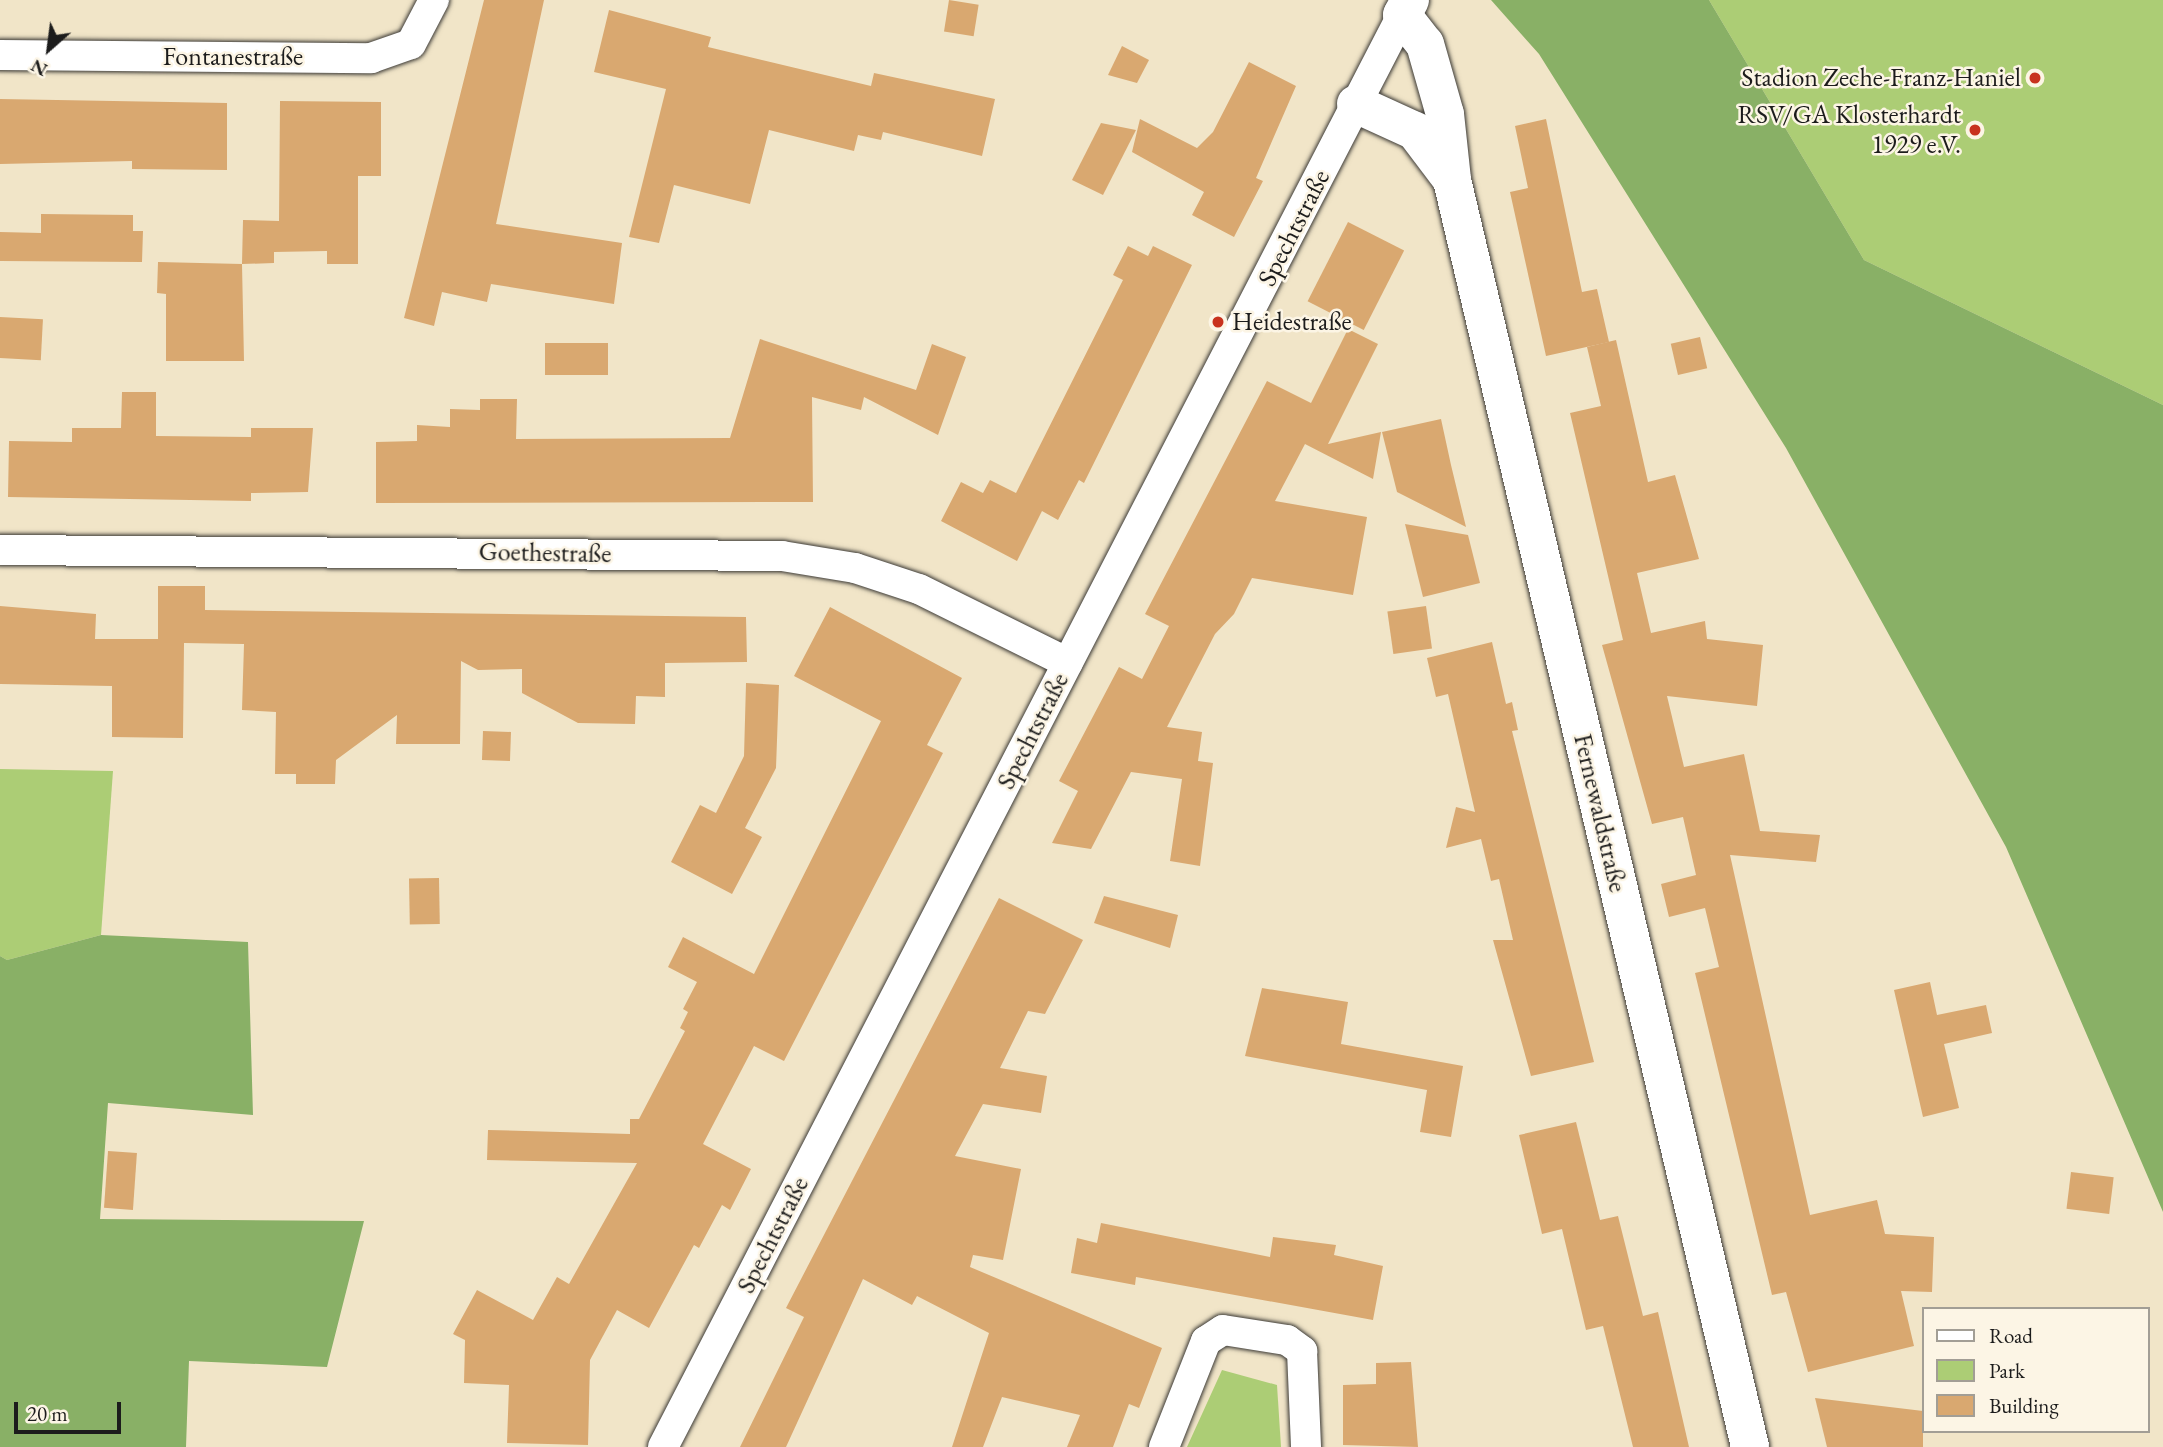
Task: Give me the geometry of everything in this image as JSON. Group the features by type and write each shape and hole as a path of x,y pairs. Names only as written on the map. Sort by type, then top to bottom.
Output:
{"street":[{"name":"Fontanestraße","path":"0,55 371,58 411,44 434,0"},
{"name":"Spechtstraße","path":"663,1447 1406,8"},
{"name":"Fernewaldstraße","path":"1406,8 1424,44 1435,75 1453,151 1452,180 1750,1447"},
{"name":"Fernewaldstraße","path":"1356,104 1415,131 1452,180"},
{"name":"Goethestraße","path":"0,550 782,556 855,568 919,589 1068,663"},
{"path":"1164,1447 1206,1341 1223,1330 1287,1340 1302,1351 1306,1447"}],"green space":[{"path":"1491,0 1709,0 1864,260 2163,405 2163,1212 2006,847 1786,448 1539,54"},
{"name":"RSV/GA Klosterhardt 1929 e.V.","path":"1709,0 2163,0 2163,405 1864,260"},
{"path":"0,769 113,771 101,935 7,960 0,956"},
{"path":"101,935 248,942 253,1115 108,1103 100,1219 364,1221 327,1367 189,1361 186,1447 0,1447 0,956 7,960"},
{"path":"1222,1370 1277,1385 1281,1447 1187,1447"}],"building":[{"path":"484,0 544,0 496,224 622,243 614,304 491,284 487,302 442,292 434,326 404,318"},
{"path":"949,0 979,5 974,36 944,32"},
{"path":"609,10 711,37 708,47 871,86 874,73 995,99 982,156 883,132 881,140 858,135 854,151 769,130 750,204 674,185 659,243 629,237 666,89 594,72"},
{"path":"1122,46 1149,60 1137,83 1108,75"},
{"path":"1249,62 1296,86 1256,178 1263,181 1234,237 1192,215 1204,192 1132,152 1140,119 1197,148 1213,132"},
{"path":"0,99 227,103 227,170 132,169 132,161 0,164"},
{"path":"280,101 381,102 381,176 358,176 358,264 327,264 327,251 274,252 274,263 242,264 243,220 279,221"},
{"path":"1546,119 1582,292 1597,289 1609,342 1546,356 1510,192 1528,188 1515,126"},
{"path":"1101,123 1136,130 1103,195 1072,180"},
{"path":"41,214 133,215 133,231 143,231 142,262 0,261 0,232 41,233"},
{"path":"1348,222 1404,251 1364,330 1308,301"},
{"path":"1128,246 1148,256 1153,246 1192,265 1084,483 1079,480 1058,520 1042,511 1017,561 941,521 961,482 983,493 990,480 1016,493 1123,280 1113,275"},
{"path":"158,262 242,264 244,361 166,361 166,294 157,293"},
{"path":"0,317 43,319 41,360 0,358"},
{"path":"1348,329 1378,344 1328,444 1381,432 1373,479 1305,444 1275,501 1367,517 1353,595 1252,578 1234,614 1215,634 1167,727 1202,732 1198,761 1213,763 1200,866 1170,861 1182,779 1131,772 1091,849 1052,843 1078,791 1059,781 1119,667 1142,679 1169,626 1145,614 1267,381 1311,403"},
{"path":"1700,337 1707,368 1678,375 1671,344"},
{"path":"760,339 916,390 932,344 966,357 938,435 864,397 861,410 812,397 813,502 376,503 376,442 417,441 417,425 450,427 450,409 480,410 480,399 517,399 516,439 730,438"},
{"path":"1616,340 1648,482 1675,475 1699,559 1637,573 1651,633 1705,621 1707,639 1763,645 1757,706 1667,696 1684,767 1744,754 1760,831 1820,835 1816,862 1730,855 1810,1215 1877,1200 1885,1234 1934,1237 1932,1292 1901,1291 1914,1346 1808,1372 1786,1292 1772,1295 1695,973 1719,967 1705,908 1669,917 1661,884 1696,875 1683,817 1652,824 1602,645 1623,640 1570,413 1601,406 1587,347"},
{"path":"545,343 608,343 608,375 545,375"},
{"path":"122,392 156,392 156,436 251,437 251,428 313,428 308,492 251,493 251,501 8,497 9,441 72,442 72,428 121,428"},
{"path":"1441,419 1466,527 1397,492 1382,432"},
{"path":"1405,524 1468,535 1480,583 1423,597"},
{"path":"158,586 205,586 205,610 746,617 747,662 665,663 665,697 636,696 635,724 578,723 522,693 522,669 478,670 461,661 460,744 396,744 397,715 336,760 335,784 296,784 296,774 275,774 276,712 242,710 244,644 184,643 183,738 112,737 112,686 0,684 0,606 96,614 95,639 158,639"},
{"path":"1426,606 1432,649 1393,654 1387,611"},
{"path":"830,607 962,678 927,745 943,753 784,1061 754,1046 703,1144 751,1169 730,1210 722,1205 699,1248 694,1245 649,1328 617,1310 590,1360 588,1445 507,1443 509,1385 464,1383 465,1340 453,1334 477,1290 533,1320 557,1277 569,1284 637,1163 487,1160 488,1130 630,1134 630,1119 639,1119 685,1031 680,1028 688,1012 683,1009 697,982 668,967 683,937 754,974 881,721 794,676"},
{"path":"1492,642 1506,704 1512,702 1518,730 1512,731 1594,1062 1531,1076 1493,940 1513,940 1499,879 1491,881 1481,839 1446,848 1456,807 1475,812 1448,694 1436,697 1427,658"},
{"path":"746,683 779,685 776,768 745,828 762,837 732,894 671,862 700,805 716,813 744,756"},
{"path":"483,731 511,732 510,761 482,760"},
{"path":"439,878 440,924 410,925 409,879"},
{"path":"1104,896 1178,915 1170,948 1094,923"},
{"path":"999,898 1083,940 1045,1014 1028,1011 1000,1068 1047,1076 1041,1113 983,1104 955,1156 1021,1169 1003,1260 973,1255 970,1267 1162,1348 1139,1408 1129,1404 1113,1447 1067,1447 1080,1415 1002,1397 983,1447 952,1447 989,1333 917,1296 912,1305 863,1279 786,1447 740,1447 804,1317 786,1308"},
{"path":"1930,982 1937,1015 1986,1005 1992,1033 1944,1044 1959,1108 1923,1117 1894,990"},
{"path":"1262,988 1348,1002 1341,1044 1463,1066 1451,1137 1420,1132 1427,1090 1245,1056"},
{"path":"1576,1122 1600,1220 1618,1216 1643,1316 1658,1312 1689,1447 1633,1447 1603,1326 1586,1330 1562,1229 1542,1234 1519,1135"},
{"path":"108,1151 137,1153 133,1210 104,1208"},
{"path":"2071,1172 2114,1177 2109,1214 2066,1209"},
{"path":"1101,1223 1270,1257 1273,1237 1336,1245 1334,1255 1383,1266 1373,1320 1136,1277 1135,1285 1071,1273 1077,1238 1097,1243"},
{"path":"1411,1362 1418,1447 1343,1445 1343,1385 1376,1384 1376,1363"},
{"path":"1815,1398 1922,1411 1923,1447 1827,1447"}],"place":[{"name":"Stadion Zeche-Franz-Haniel","path":"2035,78"},
{"name":"RSV/GA Klosterhardt 1929 e.V.","path":"1975,130"},
{"name":"Heidestraße","path":"1218,322"}]}
